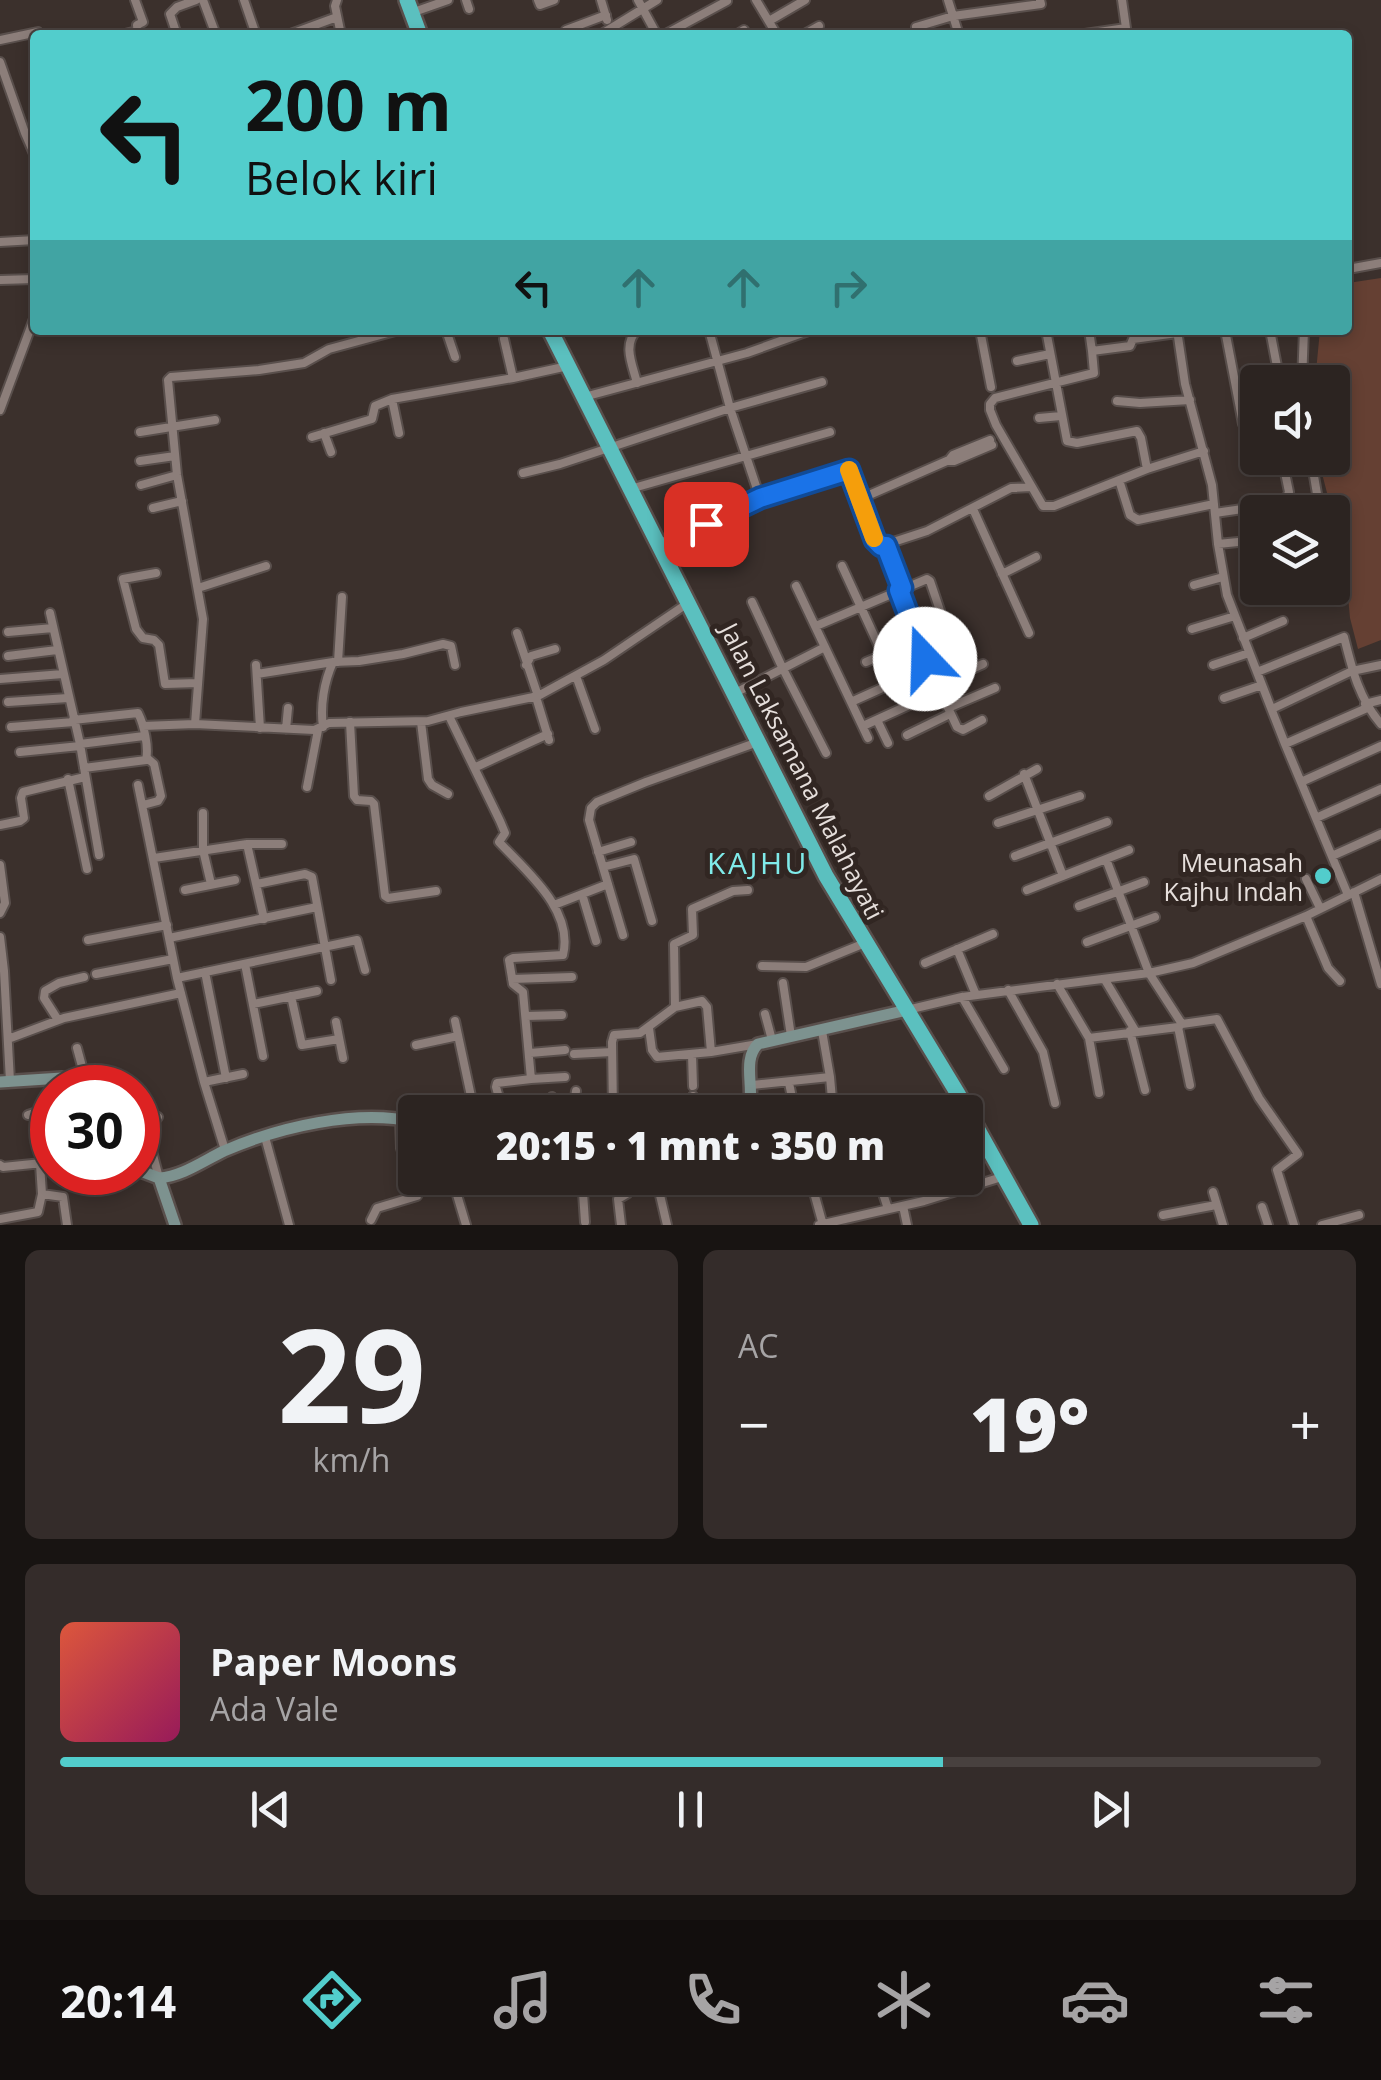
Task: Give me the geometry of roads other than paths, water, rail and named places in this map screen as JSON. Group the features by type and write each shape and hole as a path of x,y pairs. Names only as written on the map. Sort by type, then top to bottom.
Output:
{"highway":[{"path":"409,6 418,30"},
{"name":"Jalan Laksamana Malahayati","path":"552,335 826,876 1005,1176 1030,1225"}],"street":[{"path":"134,0 143,22 137,30"},
{"path":"203,0 214,30"},
{"path":"244,0 254,30"},
{"path":"337,0 340,30"},
{"path":"409,6 448,0"},
{"path":"538,0 540,6 554,0"},
{"path":"566,30 606,18 601,0"},
{"path":"606,30 640,4 657,0"},
{"path":"756,0 774,30"},
{"path":"768,21 805,0"},
{"path":"948,0 957,30"},
{"path":"916,27 953,16 1041,4 1040,0"},
{"path":"1122,0 1126,30"},
{"path":"175,30 170,14 190,1"},
{"path":"671,30 727,1"},
{"path":"640,4 658,30"},
{"path":"302,30 337,17"},
{"path":"812,30 819,26"},
{"path":"0,40 30,34"},
{"path":"0,62 30,143"},
{"path":"0,242 30,240"},
{"path":"1352,268 1381,264"},
{"path":"0,280 30,279"},
{"path":"0,410 30,329"},
{"path":"195,724 203,619 177,475 168,381 171,377 304,363 328,350 381,335"},
{"path":"448,335 455,356"},
{"path":"631,335 628,347 637,384"},
{"path":"710,335 760,498"},
{"path":"584,397 718,361 796,335"},
{"path":"981,335 991,387"},
{"path":"1047,335 1067,441 1137,430 1147,469"},
{"path":"1090,335 1094,373 995,398 990,404 996,425 1043,506 1050,507 1204,451"},
{"path":"1092,351 1130,346 1132,335"},
{"path":"1178,335 1215,508 1223,578 1234,616 1332,856 1351,893 1381,984"},
{"path":"1226,335 1240,413"},
{"path":"1271,335 1277,365"},
{"path":"1303,365 1304,335"},
{"path":"504,339 512,378"},
{"path":"1017,361 1050,354"},
{"path":"312,437 372,419 375,406 392,399 568,366"},
{"path":"523,473 822,382"},
{"path":"392,399 399,433"},
{"path":"1117,401 1190,400"},
{"path":"1039,418 1061,416"},
{"path":"140,432 215,420"},
{"path":"630,489 830,432"},
{"path":"324,433 331,452"},
{"path":"860,499 991,442"},
{"path":"140,461 175,456"},
{"path":"658,544 760,498 847,470 877,544 886,546 927,531 1017,486 1030,487"},
{"path":"141,484 177,475"},
{"path":"1118,480 1130,515 1138,520 1215,508 1240,508"},
{"path":"152,508 182,501"},
{"path":"973,509 1029,633"},
{"path":"1218,544 1240,542"},
{"path":"886,546 918,640 949,711 961,730 982,720"},
{"path":"1002,574 1036,557"},
{"path":"198,588 266,566"},
{"path":"842,566 883,655"},
{"path":"156,573 123,579 136,630 159,645 166,684 198,683"},
{"path":"1194,584 1223,578"},
{"path":"816,626 929,580 951,648 852,702"},
{"path":"796,586 868,738"},
{"path":"307,787 321,728 324,692 335,662 342,597"},
{"path":"752,602 826,753"},
{"path":"20,752 195,724 286,729 350,722 421,722 537,697 604,660 688,604"},
{"path":"50,614 80,745 99,855"},
{"path":"1192,629 1234,616"},
{"path":"1244,638 1283,620"},
{"path":"8,632 53,628"},
{"path":"476,767 548,737 517,633"},
{"path":"1257,672 1344,637 1352,672 1366,706 1381,724"},
{"path":"866,662 918,640"},
{"path":"260,728 256,669 359,662 443,644 451,646 455,665"},
{"path":"734,693 824,647"},
{"path":"526,665 532,656 555,649"},
{"path":"8,656 57,650"},
{"path":"1213,666 1249,652"},
{"path":"863,726 983,664"},
{"path":"1272,709 1352,672 1381,665"},
{"path":"0,679 63,674"},
{"path":"576,676 595,730"},
{"path":"1224,698 1262,685"},
{"path":"908,735 995,688"},
{"path":"8,702 68,698"},
{"path":"1285,744 1381,700"},
{"path":"286,729 288,708"},
{"path":"11,727 138,712 161,796 142,805"},
{"path":"449,716 505,833 499,842 554,905 565,941 563,955 510,958 509,962 513,984 523,992 531,1078"},
{"path":"877,720 888,743"},
{"path":"350,722 354,796 374,804 385,896 436,891"},
{"path":"421,722 428,778 448,794"},
{"path":"501,740 507,753"},
{"path":"623,934 589,820 591,808 646,782 758,742"},
{"path":"1301,782 1381,746"},
{"path":"0,825 24,818 23,792 85,772 148,758"},
{"path":"989,796 1037,769"},
{"path":"1024,774 1063,876"},
{"path":"68,780 87,869"},
{"path":"138,785 177,978 225,1150"},
{"path":"1316,818 1381,789"},
{"path":"998,823 1080,796"},
{"path":"203,812 203,850 210,884"},
{"path":"1015,856 1107,822"},
{"path":"1332,856 1381,834"},
{"path":"598,852 630,842"},
{"path":"154,858 247,844 282,844"},
{"path":"247,844 264,918"},
{"path":"1028,890 1128,850"},
{"path":"603,868 634,859 652,920"},
{"path":"1106,859 1149,974 1180,1026 1190,1085"},
{"path":"0,865 5,899 0,913"},
{"path":"257,884 308,874 312,877 332,980"},
{"path":"1306,879 1320,908"},
{"path":"185,890 235,880"},
{"path":"649,1028 654,1055 692,1055 822,1031 962,997 1149,974 1192,963 1381,880"},
{"path":"1078,906 1144,882"},
{"path":"554,905 608,884"},
{"path":"675,1007 674,944 693,935 692,909 732,891 748,890"},
{"path":"582,894 596,941"},
{"path":"169,938 317,908"},
{"path":"1088,942 1156,916"},
{"path":"1306,916 1328,968 1340,981"},
{"path":"88,940 166,925"},
{"path":"925,963 994,934"},
{"path":"0,937 8,1040 5,1081 30,1082"},
{"path":"177,978 358,940 365,970"},
{"path":"762,966 806,966 865,943"},
{"path":"957,949 976,995"},
{"path":"96,974 173,959"},
{"path":"245,964 263,1056"},
{"path":"204,972 226,1078"},
{"path":"58,1020 44,998 45,991 84,976"},
{"path":"512,980 572,977"},
{"path":"1105,980 1133,1032 1145,1090"},
{"path":"783,983 792,1036"},
{"path":"1058,984 1089,1038 1099,1093"},
{"path":"1008,990 1043,1052 1055,1103"},
{"path":"253,1004 317,991"},
{"path":"8,1040 58,1020 181,993"},
{"path":"291,996 302,1044 339,1038"},
{"path":"962,997 1004,1070"},
{"path":"613,1095 614,1035 640,1033 675,1007 706,1002 711,1052"},
{"path":"765,1014 772,1040"},
{"path":"526,1016 562,1016"},
{"path":"1089,1038 1215,1019 1220,1022 1259,1098 1298,1154 1277,1170 1294,1225"},
{"path":"455,1021 471,1095"},
{"path":"336,1022 343,1058"},
{"path":"822,1031 832,1095"},
{"path":"416,1045 458,1036"},
{"path":"751,1095 750,1057 758,1044"},
{"path":"77,1048 82,1065"},
{"path":"530,1053 612,1052"},
{"path":"692,1055 693,1095"},
{"path":"204,1082 243,1074"},
{"path":"752,1085 830,1076"},
{"path":"499,1095 496,1083 565,1077"},
{"path":"789,1082 792,1095"},
{"path":"575,1095 576,1091"},
{"path":"160,1178 225,1150 314,1123 398,1119"},
{"path":"265,1137 289,1225"},
{"path":"0,1164 30,1165"},
{"path":"814,1195 822,1225 1005,1176"},
{"path":"160,1181 174,1225"},
{"path":"1213,1192 1223,1225"},
{"path":"0,1219 37,1213 42,1195"},
{"path":"49,1195 64,1197 67,1225"},
{"path":"371,1220 377,1208 417,1195"},
{"path":"457,1195 466,1225"},
{"path":"583,1195 585,1222"},
{"path":"621,1225 618,1200 624,1195"},
{"path":"660,1195 667,1225"},
{"path":"883,1195 888,1209"},
{"path":"1163,1214 1216,1205"},
{"path":"903,1206 907,1225"},
{"path":"1262,1207 1268,1225"},
{"path":"1322,1225 1359,1214"}],"place":[{"name":"Meunasah Kajhu Indah","path":"1323,876"}],"district":[{"name":"KAJHU","path":"758,862"}]}
